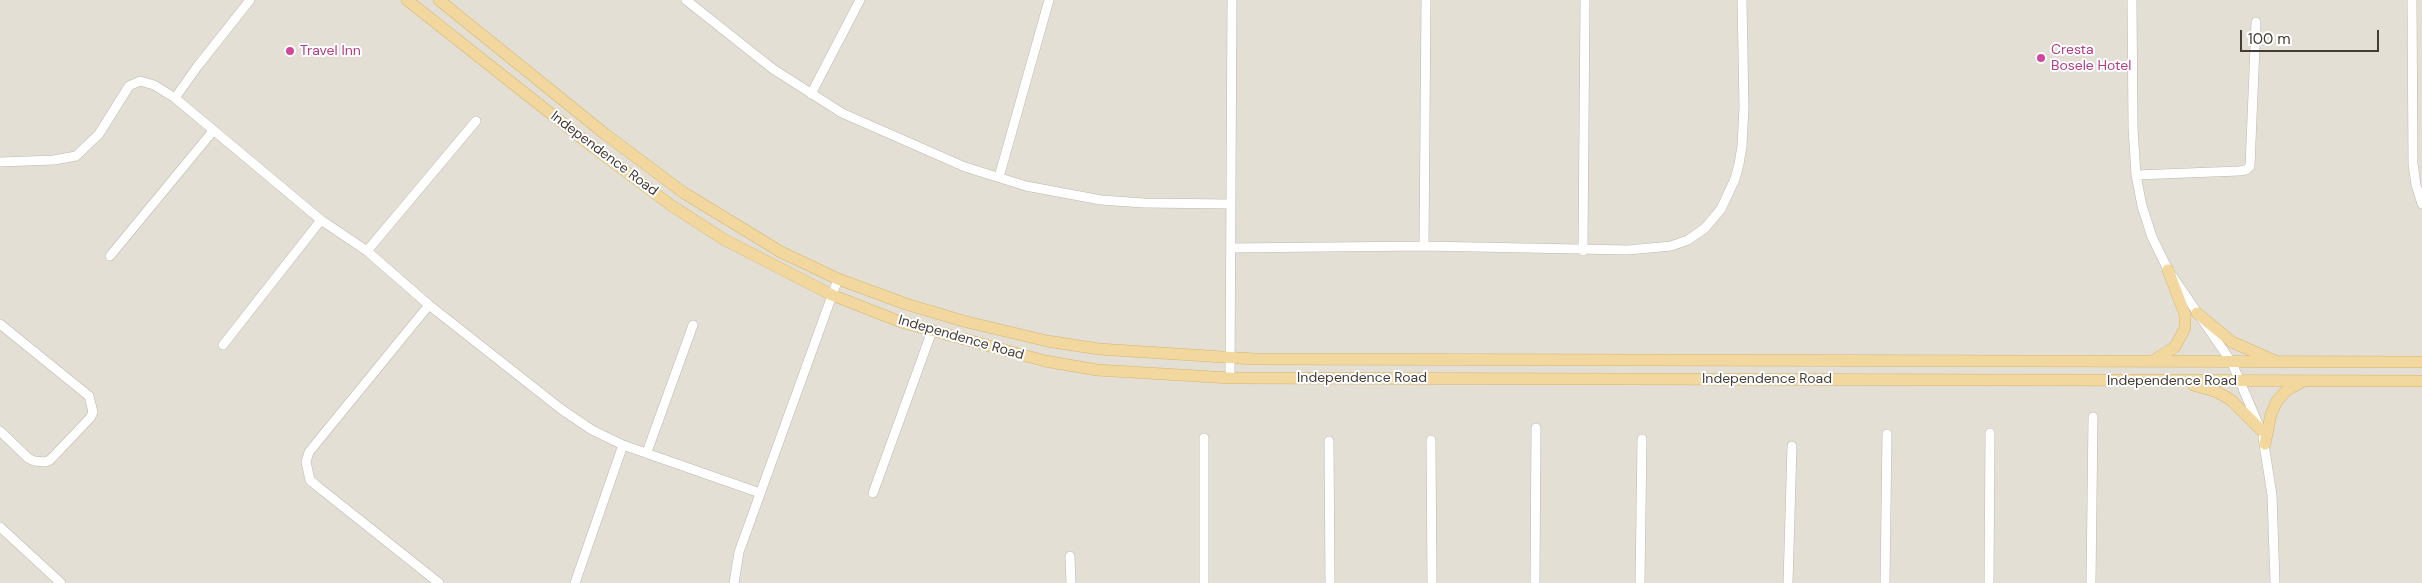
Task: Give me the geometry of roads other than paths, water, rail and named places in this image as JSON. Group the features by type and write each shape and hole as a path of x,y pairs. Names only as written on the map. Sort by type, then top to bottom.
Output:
{"main road":[{"name":"Independence Road","path":"406,0 593,147 672,206 769,264 832,295 901,322 1045,361 1097,370 1230,378 2422,380"},
{"name":"Independence Road","path":"439,0 605,134 684,193 781,252 838,279 925,310 1047,341 1099,349 1230,358 2232,363 2422,362"},
{"path":"2150,362 2165,356 2175,347 2185,328 2185,315 2168,270"},
{"path":"2196,313 2232,342 2280,362"},
{"path":"2265,444 2271,414 2276,402 2287,390 2306,380"},
{"path":"2182,381 2217,392 2231,400 2261,430"}],"street":[{"path":"175,98 250,0"},
{"path":"686,0 773,69 842,114 935,156 1026,186 1101,200 1144,203 1231,204"},
{"path":"811,94 860,0"},
{"path":"999,176 1049,0"},
{"path":"1230,378 1232,0"},
{"path":"1424,246 1426,0"},
{"path":"1583,251 1585,0"},
{"path":"1231,248 1424,246 1583,251 1628,250 1671,246 1695,236 1721,209 1735,179 1742,146 1742,0"},
{"path":"2132,0 2133,128 2136,175 2142,206 2152,237 2168,270 2232,363 2261,430 2265,444 2272,495 2275,583"},
{"path":"2412,0 2413,164 2416,185 2422,204"},
{"path":"2136,175 2239,171 2246,170 2250,166 2256,22"},
{"path":"0,162 54,160 76,156 99,134 129,86 134,83 147,82 175,98 321,220 367,251 429,305 561,409 592,430 623,445 760,493"},
{"path":"367,251 476,121"},
{"path":"110,256 213,131"},
{"path":"223,345 321,220"},
{"path":"734,583 739,552 838,279"},
{"path":"429,305 309,452 306,471 310,480 317,486 439,583"},
{"path":"0,324 89,396 93,412 90,418 50,460 45,462 39,463 28,458 0,431"},
{"path":"647,452 693,325"},
{"path":"873,493 932,331"},
{"path":"2091,583 2093,417"},
{"path":"1535,583 1536,428"},
{"path":"1989,583 1990,433"},
{"path":"1885,583 1887,434"},
{"path":"1204,438 1204,583"},
{"path":"1640,583 1642,439"},
{"path":"1431,440 1432,583"},
{"path":"1329,441 1330,583"},
{"path":"575,583 623,445"},
{"path":"1788,583 1792,446"},
{"path":"0,527 59,582"},
{"path":"1070,556 1071,583"}],"place":[{"name":"Travel Inn","path":"290,51"},
{"name":"Cresta Bosele Hotel","path":"2041,58"}]}
